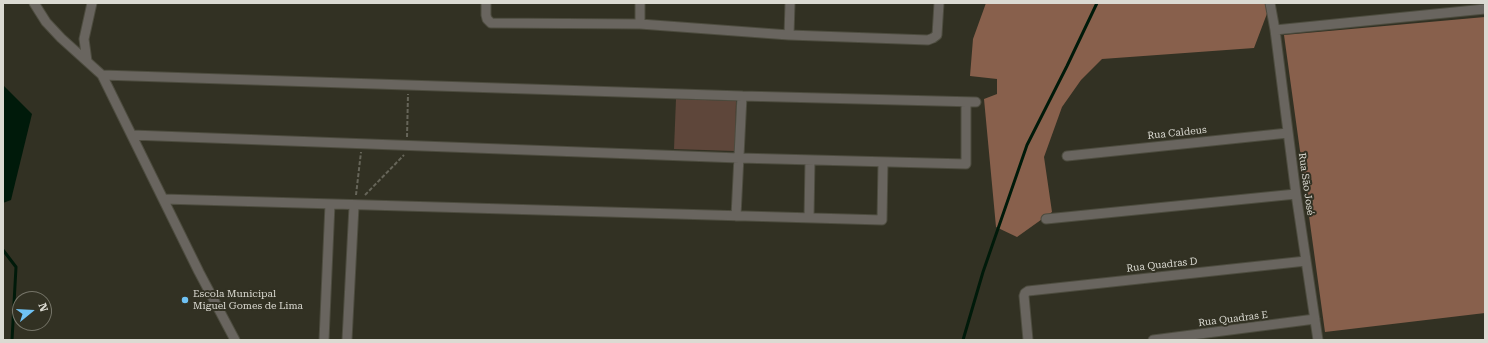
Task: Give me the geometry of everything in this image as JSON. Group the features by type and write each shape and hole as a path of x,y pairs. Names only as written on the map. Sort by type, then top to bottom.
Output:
{"street":[{"path":"34,3 46,22 61,38 102,75 199,272 235,340"},
{"path":"87,61 84,39 92,3"},
{"path":"486,3 486,16 491,23 640,24 789,35 928,40 937,35 939,3"},
{"path":"640,3 640,24"},
{"path":"789,35 790,3"},
{"name":"Rua São José","path":"1270,3 1318,340"},
{"path":"1275,30 1485,9"},
{"path":"102,75 742,96 976,102"},
{"path":"736,216 742,96"},
{"path":"132,135 739,158 966,164 966,102"},
{"name":"Rua Caldeus","path":"1068,156 1288,133"},
{"path":"808,218 810,160"},
{"path":"163,199 354,206 882,220 883,162"},
{"path":"1046,219 1296,194"},
{"path":"324,340 330,204"},
{"path":"347,340 354,206"},
{"name":"Rua Quadras D","path":"1028,340 1024,296 1028,291 1306,261"},
{"name":"Rua Quadras E","path":"1153,340 1315,319"}],"path":[{"path":"354,206 404,155 407,145 408,84"},
{"path":"354,206 362,143"}],"shaded area":[{"path":"986,3 1271,3 1254,48 1102,59 1081,80 1062,107 1044,157 1052,212 1017,237 996,227 984,99 997,94 997,79 970,76 973,39"},
{"path":"1485,17 1485,313 1325,332 1284,35"},
{"path":"3,85 32,114 11,200 3,203"},
{"path":"676,99 736,101 735,151 674,149"}],"waterway":[{"path":"963,340 983,272 1027,145 1097,3"},
{"path":"3,250 16,267 12,340"}],"place":[{"name":"Escola Municipal Miguel Gomes de Lima","path":"185,300"}]}
